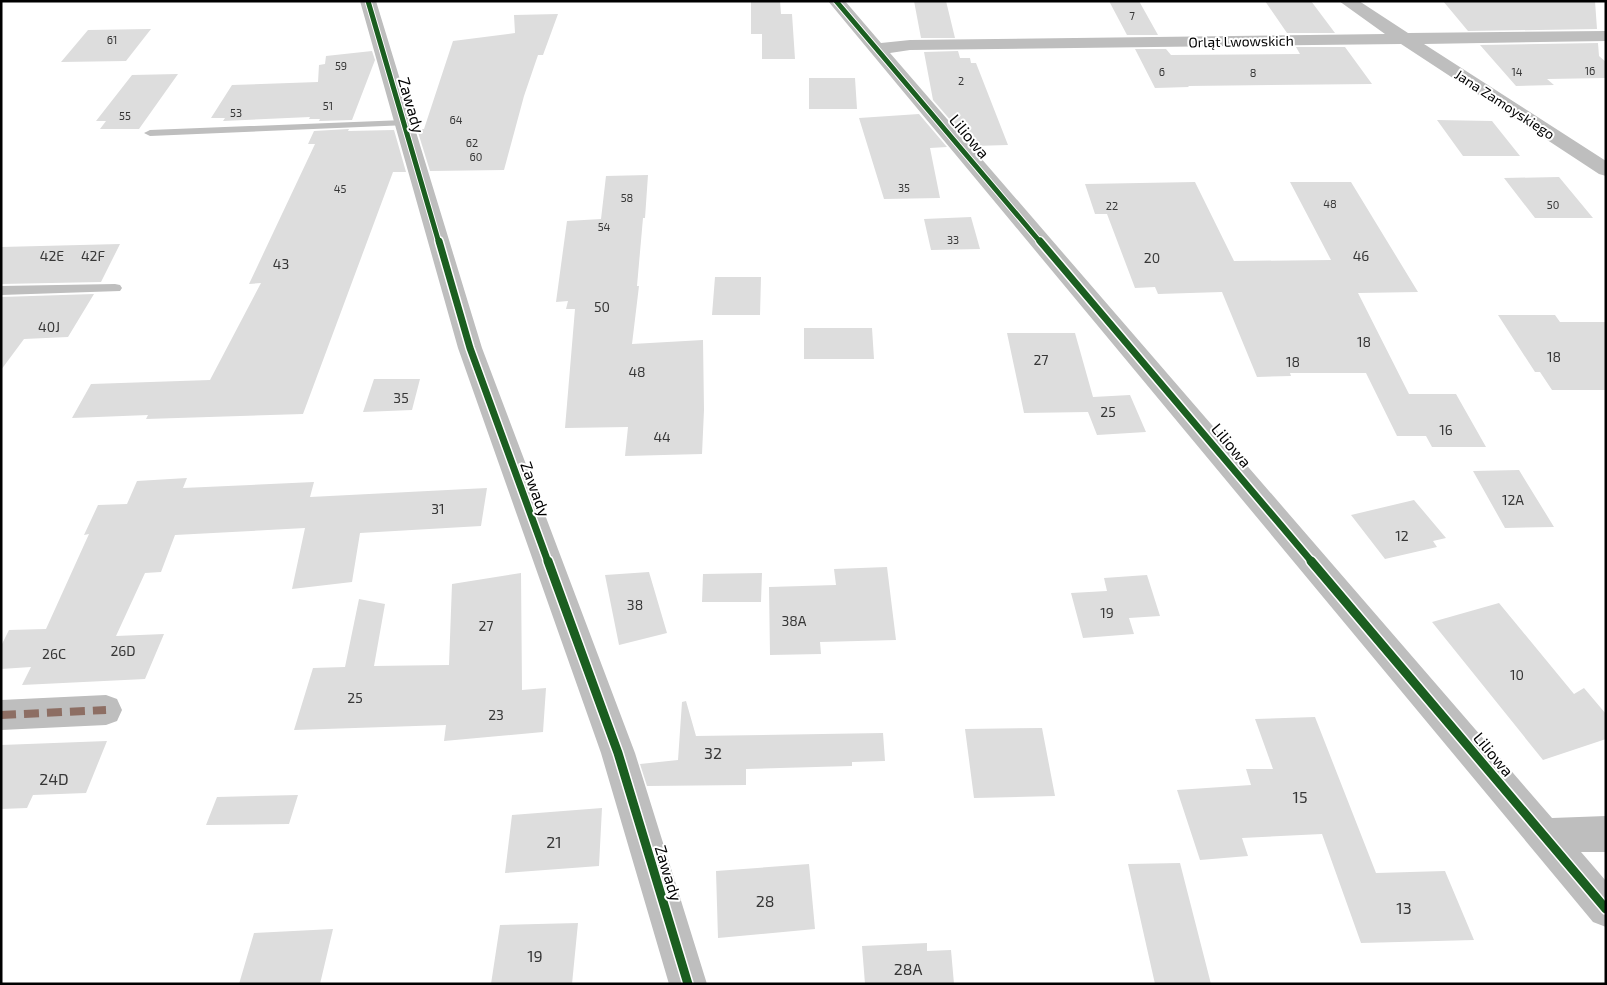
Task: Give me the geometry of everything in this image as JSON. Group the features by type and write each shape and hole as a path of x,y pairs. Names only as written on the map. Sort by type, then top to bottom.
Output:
{"street":[{"name":"Zawady","path":"368,1 470,348 618,753 688,984"},
{"name":"Liliowa","path":"836,1 1606,908"},
{"name":"Jana Zamoyskiego","path":"1347,1 1606,170"},
{"name":"Orląt Lwowskich","path":"877,49 910,45 1606,36"},
{"path":"1,715 106,710"},
{"path":"1544,836 1606,834"}],"lane":[{"path":"150,133 404,123"},
{"path":"1,291 115,288"}],"building":[{"path":"751,1 780,1 781,14 792,14 795,59 762,59 762,34 751,34"},
{"path":"914,1 946,1 955,38 921,38"},
{"path":"1109,1 1139,1 1158,35 1127,35"},
{"path":"1265,1 1311,1 1335,33 1287,33"},
{"path":"1443,1 1595,1 1597,29 1468,31"},
{"path":"558,14 543,55 538,55 524,96 504,170 430,171 417,129 424,129 453,41 515,33 514,15"},
{"path":"151,29 126,61 61,62 88,30"},
{"path":"1598,43 1599,56 1606,62 1606,78 1547,79 1554,85 1516,86 1480,45"},
{"path":"1296,47 1345,47 1372,84 1155,88 1135,49 1166,49 1171,55 1300,54"},
{"path":"372,51 375,60 352,120 319,121 320,119 309,119 310,117 223,121 225,118 211,118 232,85 318,82 319,65 325,64 326,56"},
{"path":"958,51 960,58 970,58 971,63 976,63 1008,145 973,146 933,100 924,52"},
{"path":"178,74 139,129 100,129 106,121 96,121 132,75"},
{"path":"809,78 855,78 857,109 809,109"},
{"path":"919,114 947,147 930,148 940,198 884,199 859,118"},
{"path":"1437,120 1492,121 1520,156 1463,156"},
{"path":"349,129 348,131 394,130 406,172 393,172 303,414 146,419 148,415 72,418 91,384 210,380 261,283 249,284 315,144 308,144 314,131"},
{"path":"648,175 637,286 639,286 632,344 703,340 704,410 702,454 625,456 628,427 565,428 575,309 566,309 568,301 556,302 567,221 601,219 606,176"},
{"path":"1559,177 1593,218 1535,218 1504,178"},
{"path":"1195,182 1234,261 1331,260 1290,182 1351,182 1418,292 1358,293 1409,394 1456,394 1486,447 1432,447 1426,436 1397,436 1366,373 1290,373 1291,376 1257,377 1222,292 1158,294 1155,287 1135,288 1107,214 1095,214 1085,184"},
{"path":"971,217 980,249 931,250 924,219"},
{"path":"120,244 101,282 1,284 1,247"},
{"path":"715,277 761,277 760,315 712,315"},
{"path":"94,294 68,337 24,339 1,370 1,297"},
{"path":"1498,315 1555,315 1560,322 1606,322 1606,390 1552,390 1540,372 1535,372"},
{"path":"804,328 872,328 874,359 804,359"},
{"path":"1007,333 1075,333 1093,397 1130,395 1146,432 1097,435 1088,412 1024,413"},
{"path":"374,379 420,379 412,410 363,412"},
{"path":"1519,470 1554,527 1505,528 1473,471"},
{"path":"187,478 183,488 314,482 310,497 487,488 481,526 360,533 352,582 292,589 305,528 175,535 161,572 145,573 116,636 164,634 145,679 22,685 31,667 1,669 1,646 9,630 46,629 89,534 84,535 98,505 127,504 137,481"},
{"path":"1414,500 1446,538 1433,541 1437,547 1385,559 1351,515"},
{"path":"887,567 896,640 820,642 821,654 770,655 769,587 836,585 834,569"},
{"path":"649,572 667,633 619,645 605,575"},
{"path":"521,573 522,690 546,688 543,732 444,741 446,725 294,730 313,668 345,667 359,599 385,604 374,666 449,665 452,584"},
{"path":"762,573 761,602 702,602 703,574"},
{"path":"1147,575 1160,616 1129,618 1134,634 1083,638 1071,593 1107,591 1104,578"},
{"path":"1499,603 1574,694 1584,688 1606,714 1606,739 1543,760 1432,622"},
{"path":"686,701 696,736 883,733 885,761 852,762 852,766 746,769 746,785 647,786 640,764 678,760 682,702"},
{"path":"1315,717 1376,873 1445,871 1474,940 1361,943 1322,834 1242,838 1248,856 1200,860 1177,790 1251,785 1246,769 1273,769 1255,719"},
{"path":"1042,728 1055,796 974,798 965,729"},
{"path":"107,741 86,793 33,795 27,808 1,809 1,745"},
{"path":"298,795 289,824 206,825 217,797"},
{"path":"602,808 599,866 505,873 512,815"},
{"path":"1180,863 1211,984 1155,984 1128,864"},
{"path":"809,864 815,929 718,938 716,871"},
{"path":"578,923 572,984 491,984 500,925"},
{"path":"333,929 320,984 239,984 254,933"},
{"path":"927,943 927,951 951,950 954,984 865,984 862,946"}],"marked path":[{"path":"1,715 106,710"}],"cycle path":[{"path":"368,1 470,348 618,753 688,984"},
{"path":"836,1 1606,909"}]}
